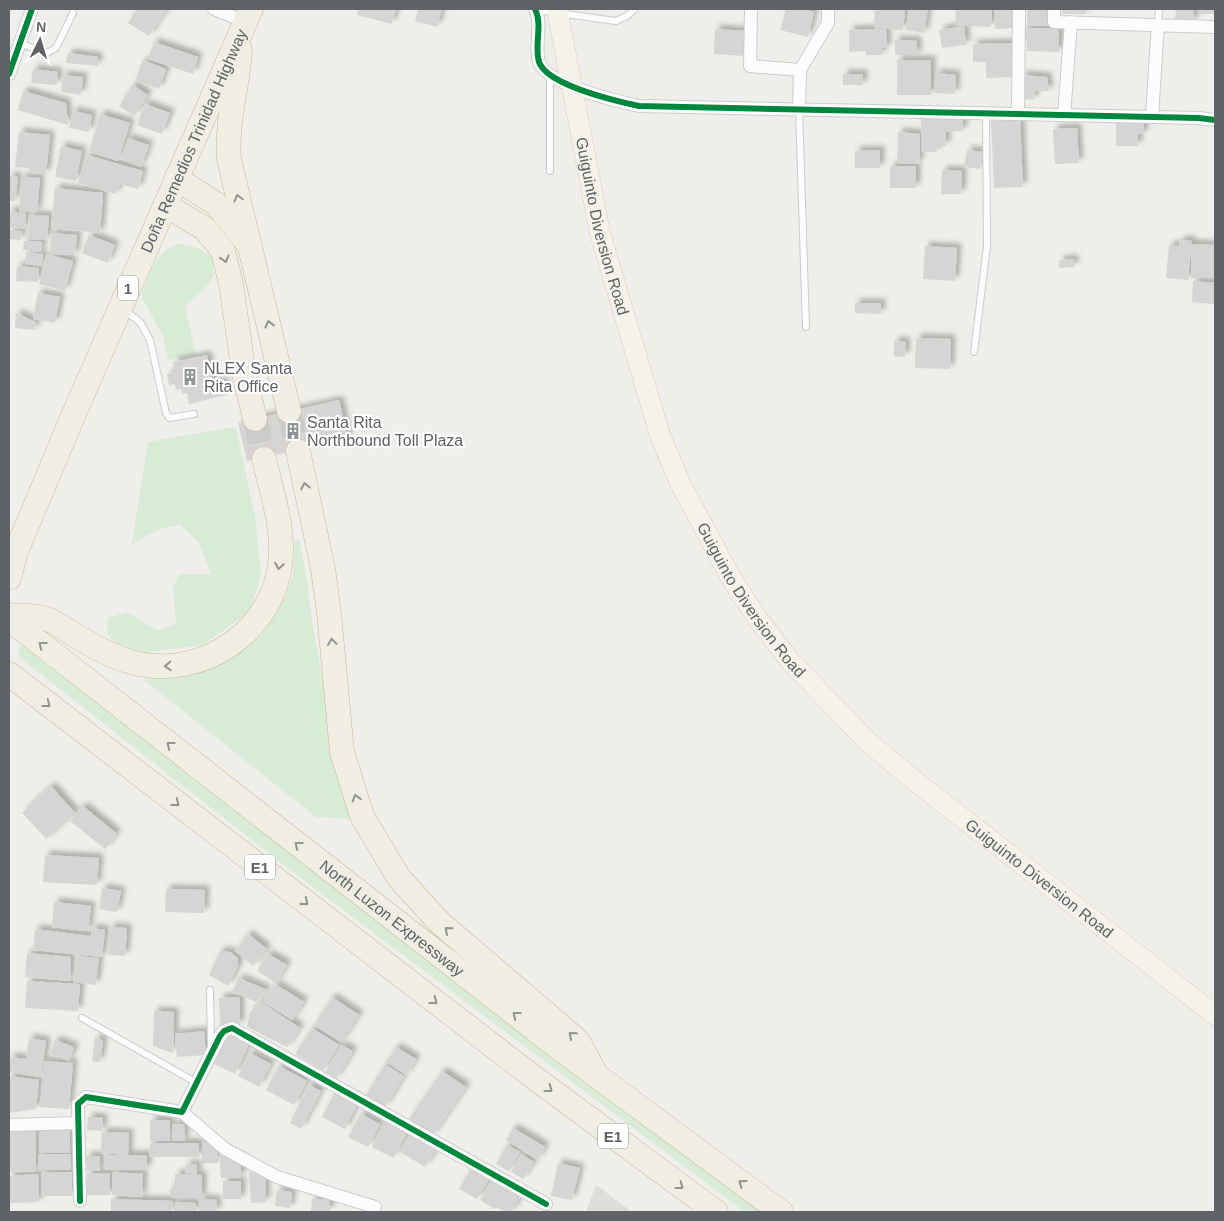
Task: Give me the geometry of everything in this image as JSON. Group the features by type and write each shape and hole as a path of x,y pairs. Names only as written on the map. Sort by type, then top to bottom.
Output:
{"highway":[{"name":"Doña Remedios Trinidad Highway","path":"9,578 16,552 120,307 246,21"},
{"path":"246,21 239,76 230,111 228,146 249,246 290,411"},
{"path":"176,178 216,204 249,246"},
{"path":"165,205 206,228 223,251 231,284 244,374 255,419"},
{"path":"298,452 323,569 342,752 362,816 406,885 439,922 578,1040 597,1077"},
{"path":"9,617 46,618 104,652 144,665 182,665 217,654 240,638 258,620 270,598 277,576 281,554 280,535 264,459"},
{"name":"North Luzon Expressway","path":"9,617 597,1077 781,1212"},
{"name":"E1","path":"9,674 532,1076 716,1212"}],"main road":[{"name":"Guiguinto Diversion Road","path":"557,9 600,233 660,435 680,483 730,578 757,618 791,662 868,742 915,781 1215,1015"}],"street":[{"path":"9,74 32,9"},
{"path":"214,9 246,21"},
{"path":"536,9 539,62 550,76 608,99 639,106 1215,120"},
{"path":"751,9 750,66 800,70"},
{"path":"799,109 800,70 828,24 828,9"},
{"path":"1018,114 1019,9"},
{"path":"1054,9 1054,22 1215,27"},
{"path":"1064,115 1071,22"},
{"path":"1152,117 1158,24"},
{"path":"182,1112 220,1036 224,1031 232,1028 546,1204"},
{"path":"80,1201 78,1104 86,1097 182,1112 225,1149 277,1177 375,1208"},
{"path":"9,1125 78,1123"}],"lane":[{"path":"536,9 616,21 627,16 635,9"},
{"path":"1158,24 1159,9"},
{"path":"20,43 47,53 56,48 72,13"},
{"path":"550,76 550,170"},
{"path":"799,109 806,327"},
{"path":"974,352 987,246 986,114"},
{"path":"120,307 140,322 150,340 166,413 170,418 194,414"},
{"path":"210,990 212,1054"},
{"path":"82,1018 197,1083"}],"shaded area":[{"path":"596,1185 632,1212 586,1212"}],"green space":[{"path":"180,244 200,249 212,257 214,265 208,285 185,306 196,355 168,360 163,336 141,296 150,272 158,258 171,247"},
{"path":"236,427 255,517 261,575 250,611 203,645 147,652 117,648 107,632 108,618 127,612 157,630 176,624 173,587 179,574 211,574 199,543 180,525 162,528 132,544 148,442"},
{"path":"295,540 299,540 302,552 323,682 352,813 350,819 316,817 144,680 168,676 236,655 261,636 285,598 293,575"},
{"path":"22,639 776,1212 745,1212 286,867 18,656"}],"building":[{"path":"137,9 167,9 149,36 128,23"},
{"path":"359,9 396,9 392,24 357,15"},
{"path":"418,9 442,9 437,27 415,21"},
{"path":"786,9 802,9 814,12 808,37 780,30"},
{"path":"875,9 905,9 903,30 874,28"},
{"path":"909,9 928,9 924,33 906,30"},
{"path":"956,9 992,9 991,27 955,25"},
{"path":"994,9 1012,9 1012,28 995,29"},
{"path":"1027,9 1050,9 1050,26 1027,26"},
{"path":"1062,9 1086,9 1086,14 1062,14"},
{"path":"1176,9 1194,9 1194,22 1175,21"},
{"path":"1199,9 1215,9 1215,14 1199,14"},
{"path":"964,26 966,45 942,48 939,30"},
{"path":"1027,28 1059,28 1059,52 1027,51 1027,39 1021,39 1022,32 1026,32"},
{"path":"715,29 746,31 745,56 714,54"},
{"path":"886,29 887,48 882,48 882,55 866,55 865,51 849,52 849,30"},
{"path":"895,40 917,41 917,55 895,55"},
{"path":"154,42 198,57 193,74 148,59"},
{"path":"1012,43 1012,77 986,78 986,62 973,62 973,44"},
{"path":"68,53 98,57 98,66 66,63"},
{"path":"143,60 166,69 159,89 135,81"},
{"path":"897,60 931,60 931,95 897,95"},
{"path":"33,69 58,72 57,85 31,83"},
{"path":"936,73 956,75 955,94 935,93"},
{"path":"843,74 863,74 863,85 843,85"},
{"path":"63,75 83,77 81,95 61,92"},
{"path":"1022,75 1047,77 1049,91 1035,91 1034,100 1021,99"},
{"path":"133,85 148,95 134,116 119,106"},
{"path":"23,91 66,103 68,125 18,110"},
{"path":"145,104 170,113 162,134 137,125"},
{"path":"73,111 92,115 89,132 69,128"},
{"path":"100,114 130,123 118,161 89,152"},
{"path":"963,116 963,131 946,132 946,146 936,146 937,152 922,152 921,117"},
{"path":"1020,119 1023,187 994,188 991,120"},
{"path":"1116,119 1144,119 1144,134 1138,134 1138,146 1116,146"},
{"path":"1077,128 1079,163 1055,164 1053,129"},
{"path":"19,132 50,135 46,174 30,173 29,168 15,167"},
{"path":"898,132 920,134 919,164 897,163"},
{"path":"128,138 149,145 141,167 120,159"},
{"path":"61,146 82,151 76,181 55,177"},
{"path":"880,150 880,168 855,168 855,151"},
{"path":"967,150 983,152 980,169 964,167"},
{"path":"87,155 143,171 138,189 120,184 116,194 78,183"},
{"path":"890,166 916,166 916,188 890,188"},
{"path":"942,170 962,171 961,194 941,194"},
{"path":"9,176 18,177 15,201 9,201"},
{"path":"22,177 40,178 37,212 19,211"},
{"path":"55,188 103,193 100,233 51,228"},
{"path":"9,211 26,213 25,229 9,228"},
{"path":"29,215 49,216 47,240 28,239"},
{"path":"9,230 22,231 21,240 9,239"},
{"path":"51,233 77,235 75,255 50,254"},
{"path":"89,235 115,245 108,263 82,253"},
{"path":"1180,240 1192,241 1191,244 1215,245 1215,278 1191,278 1191,248 1188,280 1166,278 1169,245 1179,246"},
{"path":"24,241 42,242 41,252 23,250"},
{"path":"925,246 957,248 955,281 923,279"},
{"path":"26,252 43,254 41,266 25,264"},
{"path":"47,254 73,261 65,291 39,284"},
{"path":"1074,259 1074,267 1059,268 1059,260"},
{"path":"17,266 39,268 38,282 16,281"},
{"path":"1193,281 1215,283 1214,304 1192,302"},
{"path":"38,293 60,297 55,323 33,319"},
{"path":"855,303 881,303 881,314 855,313"},
{"path":"16,313 36,322 35,330 15,328"},
{"path":"916,338 951,339 950,369 915,368"},
{"path":"894,341 906,342 905,357 894,356"},
{"name":"NLEX Santa Rita Office","path":"207,355 213,382 222,382 226,386 226,395 189,404 187,393 182,394 181,389 176,390 175,384 169,385 167,374 175,372 173,362"},
{"name":"Santa Rita Northbound Toll Plaza","path":"339,400 348,439 247,461 238,423"},
{"path":"51,786 75,813 46,839 22,813"},
{"path":"83,806 117,834 105,849 70,821"},
{"path":"45,855 99,858 97,885 43,882"},
{"path":"102,888 121,891 117,912 99,909"},
{"path":"166,889 205,890 204,913 165,912"},
{"path":"54,902 91,906 88,931 52,927"},
{"path":"110,927 127,928 125,956 108,955"},
{"path":"92,928 105,930 102,957 33,950 35,929 91,936"},
{"path":"248,934 267,949 253,966 235,951"},
{"path":"220,951 230,952 238,958 238,966 228,986 209,975"},
{"path":"27,953 71,957 70,981 25,977"},
{"path":"268,954 287,965 276,983 257,971"},
{"path":"76,956 99,958 96,985 73,982"},
{"path":"239,978 267,990 256,1002 232,992"},
{"path":"27,981 80,984 78,1011 25,1008"},
{"path":"275,984 304,1002 292,1020 263,1002"},
{"path":"240,997 240,1025 220,1025 219,998"},
{"path":"332,997 359,1015 341,1042 314,1025"},
{"path":"261,1002 300,1028 287,1047 247,1027 250,1012"},
{"path":"154,1011 174,1012 173,1053 153,1046"},
{"path":"312,1028 339,1045 323,1071 295,1054"},
{"path":"204,1031 206,1055 177,1057 175,1034"},
{"path":"228,1034 249,1044 235,1074 214,1064"},
{"path":"95,1037 103,1041 100,1062 92,1061"},
{"path":"29,1038 46,1041 41,1077 9,1072 10,1057 26,1059"},
{"path":"55,1040 74,1047 69,1061 50,1054"},
{"path":"341,1045 353,1051 336,1079 325,1072"},
{"path":"396,1047 416,1059 406,1075 386,1062"},
{"path":"250,1053 271,1064 259,1087 238,1076"},
{"path":"44,1061 73,1063 69,1109 40,1107"},
{"path":"385,1064 404,1076 385,1107 366,1095"},
{"path":"279,1066 307,1081 294,1105 266,1090"},
{"path":"442,1071 466,1087 433,1135 409,1119"},
{"path":"9,1076 39,1080 36,1109 9,1113"},
{"path":"309,1085 321,1091 301,1129 290,1123"},
{"path":"336,1090 359,1101 345,1129 322,1117"},
{"path":"361,1114 380,1124 368,1147 348,1137"},
{"path":"88,1117 103,1118 102,1131 87,1130"},
{"path":"150,1120 170,1120 170,1141 150,1141"},
{"path":"385,1121 407,1133 393,1158 372,1147"},
{"path":"184,1124 185,1141 172,1141 172,1125"},
{"path":"36,1127 36,1171 9,1172 9,1129"},
{"path":"39,1128 70,1128 70,1153 39,1152"},
{"path":"513,1128 545,1147 538,1160 506,1140"},
{"path":"102,1132 129,1133 128,1155 101,1153"},
{"path":"410,1134 436,1150 425,1167 399,1151"},
{"path":"202,1142 218,1148 218,1163 202,1163"},
{"path":"150,1143 199,1143 199,1157 149,1157"},
{"path":"507,1145 520,1152 509,1171 496,1164"},
{"path":"219,1150 241,1160 241,1177 221,1178"},
{"path":"39,1154 71,1154 71,1170 38,1170"},
{"path":"521,1154 534,1162 523,1179 511,1172"},
{"path":"104,1155 147,1155 147,1170 104,1170"},
{"path":"86,1156 100,1156 100,1171 87,1171"},
{"path":"558,1163 580,1168 572,1200 551,1196"},
{"path":"186,1164 197,1165 197,1174 185,1173"},
{"path":"472,1167 490,1177 477,1199 459,1189"},
{"path":"72,1172 72,1196 41,1196 41,1173"},
{"path":"113,1172 143,1174 142,1197 112,1195"},
{"path":"249,1172 265,1175 266,1202 251,1203"},
{"path":"87,1173 110,1173 110,1195 87,1195"},
{"path":"38,1174 39,1202 9,1203 9,1176"},
{"path":"175,1174 202,1175 202,1198 172,1198 169,1191 175,1184"},
{"path":"493,1179 508,1187 499,1204 510,1187 522,1195 511,1212 505,1212 497,1207 495,1209 480,1200"},
{"path":"223,1181 241,1181 241,1199 223,1199"},
{"path":"277,1190 292,1192 290,1208 275,1206"},
{"path":"111,1199 173,1201 172,1212 111,1212"},
{"path":"200,1199 217,1200 216,1212 199,1212"},
{"path":"312,1199 330,1199 330,1211 311,1211"},
{"path":"175,1202 196,1203 196,1212 174,1212"}],"tunnel":[{"path":"289,411 298,451"},
{"path":"255,419 264,459"}],"cycle path":[{"path":"9,74 32,9"},
{"path":"535,9 538,22 537,49 539,62 545,70 555,78 583,91 639,106 1199,118 1215,120"},
{"path":"80,1201 78,1104 86,1097 182,1112 220,1036 224,1031 232,1028 546,1204"}],"place":[{"name":"NLEX Santa Rita Office","path":"190,377"},
{"name":"Santa Rita Northbound Toll Plaza","path":"293,431"}]}
